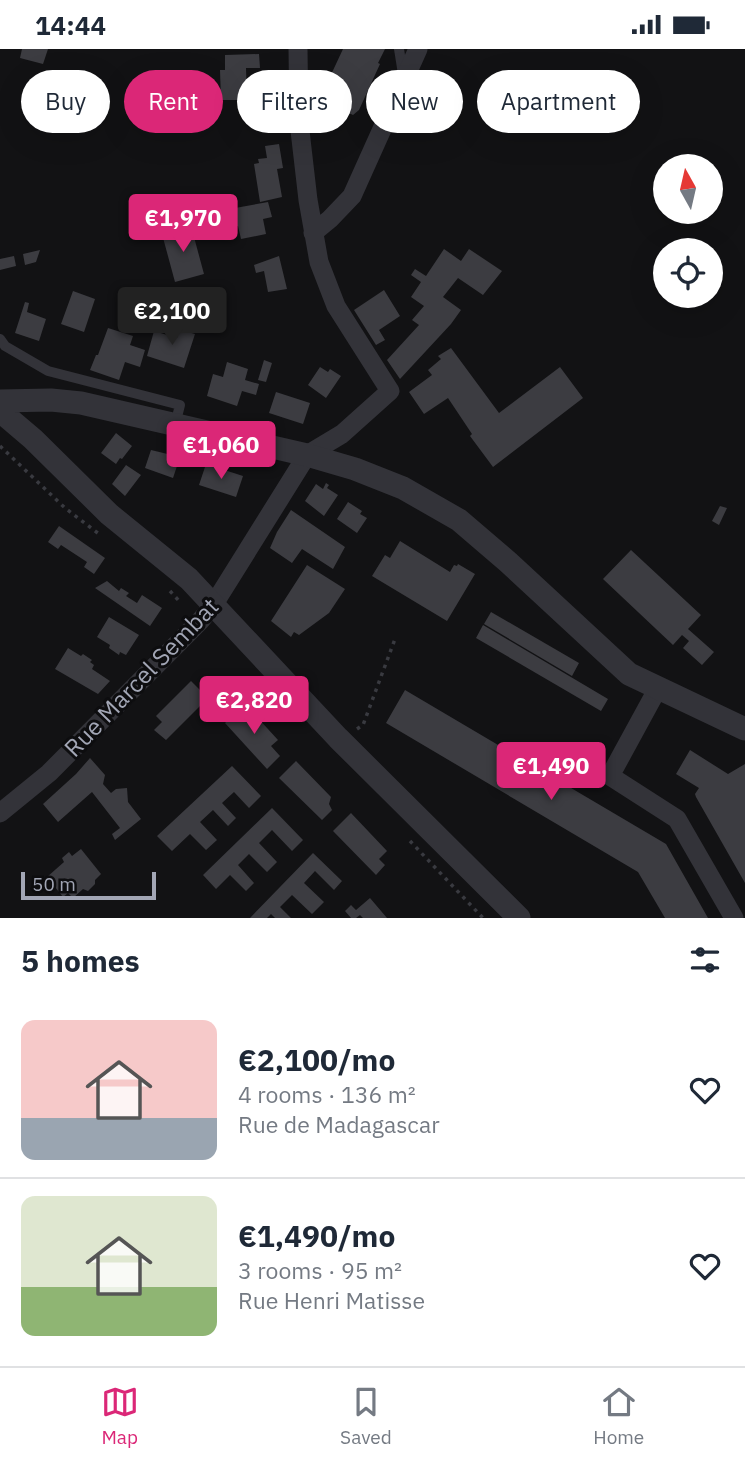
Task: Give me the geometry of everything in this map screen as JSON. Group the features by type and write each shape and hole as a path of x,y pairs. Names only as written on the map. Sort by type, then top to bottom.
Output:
{"street":[{"path":"298,49 299,122 319,262 336,306 390,391 342,434 307,455"},
{"path":"409,70 418,49"},
{"path":"313,233 352,196 380,133"},
{"path":"0,401 51,400 81,403 307,455 355,469 403,488 459,520 629,674 745,729"},
{"path":"0,411 33,439 109,513 189,579 338,739 519,918"},
{"name":"Rue Marcel Sembat","path":"0,813 49,773 214,604 307,455"},
{"path":"658,688 610,776 677,818 734,918"}],"lane":[{"path":"399,49 402,70"},
{"path":"0,339 5,346 48,371 180,405 175,425"}],"path":[{"path":"363,725 395,639"}],"building":[{"path":"22,49 48,49 43,64 20,58"},
{"path":"343,49 385,49 377,70 366,70 366,95 359,110 353,115 352,70 333,70"},
{"path":"259,54 260,68 237,70 237,100 223,100 225,55"},
{"path":"279,144 283,168 277,169 282,197 260,202 254,164 259,163 258,159 267,158 265,146"},
{"path":"268,202 272,217 263,219 266,234 241,239 238,226 216,231 213,212"},
{"path":"158,211 160,223 150,225 149,212"},
{"path":"191,226 204,274 175,282 162,234"},
{"path":"444,249 461,261 469,249 502,271 483,295 458,278 443,297 461,310 400,379 387,360 419,325 412,320 424,306 411,297 421,282 411,275 415,269 426,276"},
{"path":"40,250 36,262 25,265 23,254"},
{"path":"14,256 16,266 0,270 0,259"},
{"path":"279,256 287,289 268,292 264,271 256,273 254,265"},
{"path":"384,290 400,316 379,330 385,340 376,345 354,310"},
{"path":"73,291 95,299 84,332 61,324"},
{"path":"25,302 29,303 27,312 46,319 39,341 15,333"},
{"path":"108,328 133,336 130,345 145,350 140,367 125,362 119,380 90,370"},
{"path":"174,328 195,334 184,368 147,356 154,331 177,338 178,335 172,333"},
{"path":"451,348 499,413 560,367 583,398 493,467 470,436 472,434 448,398 424,414 409,392 432,375 428,370 441,359 438,356"},
{"path":"264,360 272,363 266,382 258,380"},
{"path":"227,362 248,369 245,380 259,384 256,395 242,391 237,406 207,396 213,374 223,377"},
{"path":"320,367 328,372 330,369 341,376 326,398 308,385"},
{"path":"276,392 310,403 303,424 269,413"},
{"path":"116,433 132,446 116,464 101,453"},
{"path":"151,450 180,457 173,478 145,468"},
{"path":"206,464 243,476 236,497 199,485"},
{"path":"126,465 141,475 125,496 112,484"},
{"path":"326,483 329,485 327,488 338,495 324,516 305,501 316,484 323,489"},
{"path":"348,502 362,511 360,514 367,518 357,533 337,519"},
{"path":"720,506 727,508 719,525 712,521"},
{"path":"291,510 345,547 333,569 302,549 292,563 270,548"},
{"path":"59,526 105,558 94,574 84,567 87,562 61,545 58,549 48,542"},
{"path":"400,541 450,572 454,565 458,564 475,574 447,621 372,576 385,555 390,558"},
{"path":"631,550 701,615 688,629 714,652 702,665 683,648 689,641 682,635 673,645 603,579"},
{"path":"307,565 345,589 329,613 299,635 294,632 291,637 271,621"},
{"path":"107,581 119,591 121,588 129,593 126,596 137,603 142,595 162,608 150,626 95,588"},
{"path":"491,612 579,663 572,676 484,624"},
{"path":"109,617 139,635 126,655 120,652 119,655 97,637"},
{"path":"483,625 608,699 601,711 476,638"},
{"path":"68,648 92,660 92,669 110,681 98,694 55,669"},
{"path":"191,681 208,698 166,740 154,730 162,722 156,716"},
{"path":"405,690 666,844 708,918 665,918 638,872 386,723"},
{"path":"245,704 278,740 271,746 280,756 267,769 225,723"},
{"path":"690,750 728,774 745,764 745,883 696,797 699,788 676,774"},
{"path":"90,758 105,775 103,784 111,793 116,789 127,788 128,802 141,819 115,840 112,834 120,828 92,792 58,822 43,804"},
{"path":"296,761 331,797 329,804 332,810 322,820 279,778"},
{"path":"232,766 261,796 249,808 234,792 222,803 236,818 228,826 213,810 200,822 217,840 206,850 190,834 172,851 157,836"},
{"path":"272,808 303,840 292,851 272,830 259,843 277,862 267,872 249,854 238,865 254,883 246,891 230,875 216,889 203,875"},
{"path":"351,813 387,851 379,859 385,865 376,875 333,831"},
{"path":"81,849 101,874 88,891 83,889 73,898 68,893 63,897 47,877 64,862 62,858 69,852 72,856"},
{"path":"313,853 342,881 334,890 315,871 304,883 324,902 312,914 292,895 280,907 291,918 275,918 271,914 267,918 250,918"},
{"path":"370,898 387,918 363,918 360,915 351,918 345,911 351,905 356,910"}]}
